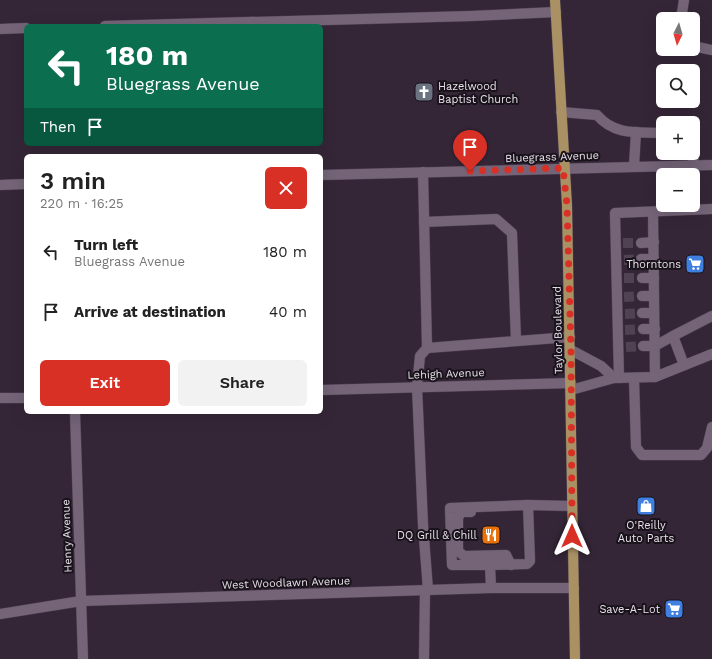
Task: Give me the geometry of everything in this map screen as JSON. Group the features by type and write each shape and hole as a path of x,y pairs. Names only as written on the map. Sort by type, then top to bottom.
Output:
{"main road":[{"name":"Taylor Boulevard","path":"555,0 563,168 567,205 571,350 575,659"}],"street":[{"path":"682,12 684,0"},
{"path":"178,24 471,16 556,12"},
{"path":"0,29 24,28"},
{"path":"700,47 712,50"},
{"path":"561,112 597,115 605,124 620,131 656,133"},
{"path":"634,166 636,132"},
{"path":"693,160 694,165"},
{"name":"Bluegrass Avenue","path":"323,175 712,165"},
{"path":"423,172 427,348 420,356 417,387 426,590 424,659"},
{"path":"0,185 24,184"},
{"path":"571,350 601,366 617,378 622,347 622,330 620,244 615,213 712,209"},
{"path":"653,212 655,377"},
{"path":"424,222 496,219 512,234 516,341"},
{"path":"641,243 654,242"},
{"path":"641,259 654,259"},
{"path":"642,278 654,278"},
{"path":"642,296 654,296"},
{"path":"642,314 654,313"},
{"path":"643,346 655,346 712,316"},
{"path":"643,329 655,329"},
{"path":"673,336 684,365"},
{"path":"427,348 570,337"},
{"name":"Lehigh Avenue","path":"323,390 417,387 571,386 617,378 655,377 712,354"},
{"path":"634,378 636,447 642,455 701,455 708,448 712,427"},
{"path":"0,398 24,398"},
{"name":"Henry Avenue","path":"75,414 83,659"},
{"path":"528,505 530,561 527,564 452,565 450,508 528,505 572,506"},
{"path":"512,565 506,555 464,556 458,551 458,518 461,512 506,511 513,506"},
{"path":"490,565 491,588"},
{"name":"West Woodlawn Avenue","path":"0,614 81,601 491,588 574,588"}],"tunnel":[{"path":"623,243 641,243"},
{"path":"624,260 641,259"},
{"path":"624,278 642,278"},
{"path":"624,297 642,296"},
{"path":"625,314 642,313"},
{"path":"625,330 643,329"},
{"path":"626,347 643,346"}],"place":[{"name":"Hazelwood Baptist Church","path":"424,92"},
{"name":"Thorntons","path":"695,264"},
{"name":"O'Reilly Auto Parts","path":"646,506"},
{"name":"DQ Grill & Chill","path":"491,535"},
{"name":"Save-A-Lot","path":"674,609"}],"route":[{"path":"470,171 563,168 567,205 571,350 572,536"}]}
